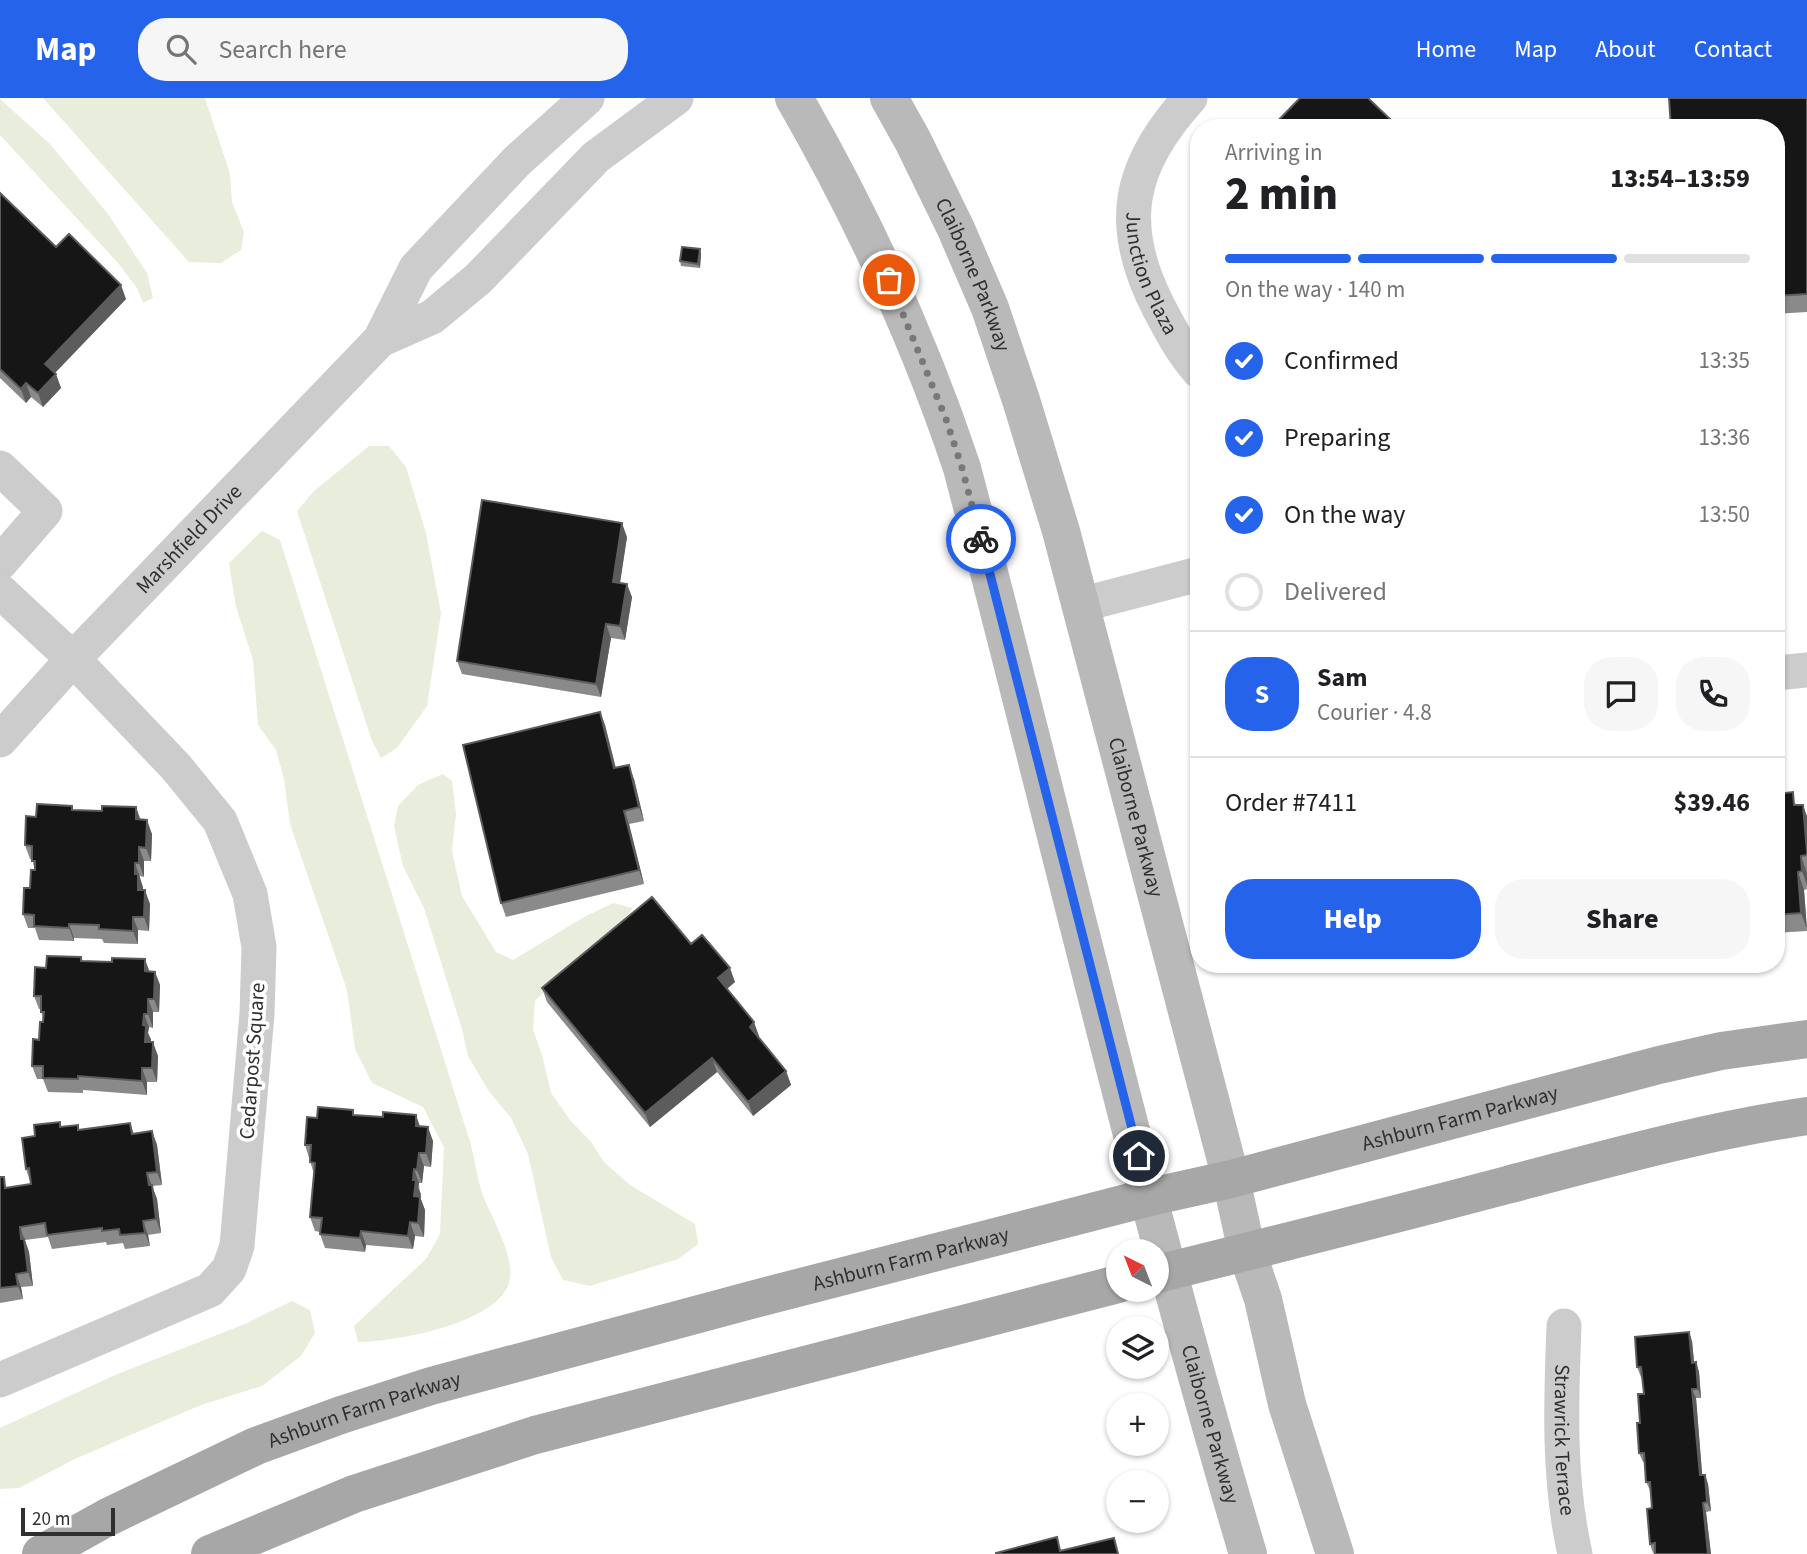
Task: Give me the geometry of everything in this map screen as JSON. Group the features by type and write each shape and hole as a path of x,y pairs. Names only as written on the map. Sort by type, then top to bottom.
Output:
{"main road":[{"name":"Claiborne Parkway","path":"794,98 829,158 889,280 946,419 962,468 1150,1197 1157,1239"},
{"name":"Claiborne Parkway","path":"889,98 914,141 990,308 1062,531 1231,1180 1247,1252 1263,1299 1287,1404 1335,1554"},
{"name":"Ashburn Farm Parkway","path":"41,1554 106,1518 256,1446 431,1386 738,1303 1102,1212 1150,1197 1231,1180 1659,1065 1721,1051 1807,1039"},
{"path":"1169,1271 1617,1156 1701,1136 1807,1116"},
{"path":"210,1554 354,1494 535,1435 1106,1287"},
{"name":"Claiborne Parkway","path":"1169,1295 1248,1554"}],"street":[{"name":"Marshfield Drive","path":"0,740 73,659 380,340 416,268 517,161 587,98"},
{"name":"Marshfield Drive","path":"380,340 432,317 478,279 596,157 676,98"},
{"name":"Junction Plaza","path":"1190,98 1168,122 1148,152 1137,186 1132,214 1137,254 1148,288 1182,352 1190,361"},
{"path":"0,468 45,511 0,563"},
{"path":"1080,605 1190,576"},
{"name":"Cedarpost Square","path":"0,591 73,659 150,737 220,821 250,894 260,947 237,1246 229,1269 209,1290 0,1380"},
{"path":"1785,672 1807,670"},
{"name":"Strawrick Terrace","path":"1563,1325 1560,1410 1565,1488 1575,1554"}],"green space":[{"path":"43,98 205,98 230,174 232,202 244,232 241,250 221,263 189,262"},
{"path":"0,99 50,144 108,214 147,273 153,298 143,303 137,288 118,263 0,135"},
{"path":"369,446 389,446 406,467 426,533 441,613 427,706 397,748 381,758 372,741 297,511 313,492"},
{"path":"262,531 280,540 471,1145 482,1193 509,1258 510,1279 503,1294 488,1307 468,1318 420,1334 358,1342 354,1326 426,1259 440,1234 444,1147 423,1107 372,1083 355,1049 347,990 290,824 284,779 276,750 258,725 253,660 236,607 229,563"},
{"path":"443,774 452,781 456,814 452,851 462,896 496,952 513,960 584,917 613,903 633,908 599,945 535,1001 533,1030 551,1093 604,1162 630,1185 695,1224 698,1244 678,1259 590,1286 563,1280 551,1257 528,1154 511,1118 488,1090 468,1056 424,908 403,866 394,826 398,806 418,785"},
{"path":"292,1301 310,1310 315,1333 301,1356 262,1386 201,1405 75,1459 19,1488 0,1489 0,1428 115,1375 245,1324"}],"building":[{"path":"1300,98 1368,98 1390,119 1280,119"},
{"path":"1669,98 1807,98 1807,294 1785,295 1785,119 1670,119"},
{"path":"0,193 56,247 69,234 121,285 45,364 56,374 38,393 26,383 21,389 0,369"},
{"path":"682,247 700,249 698,264 680,261"},
{"path":"482,500 622,523 613,582 627,584 620,626 606,624 596,684 457,661"},
{"path":"600,712 614,768 629,765 639,807 624,811 639,870 501,903 463,745"},
{"path":"1793,792 1794,805 1803,805 1807,855 1801,856 1802,871 1798,872 1801,913 1785,914 1785,793"},
{"path":"37,804 72,806 72,810 102,811 102,806 136,807 136,819 147,820 146,848 139,847 139,863 135,863 138,890 145,890 144,917 133,917 133,931 99,929 99,925 69,924 69,928 34,926 34,915 23,914 24,888 30,888 31,870 35,870 32,846 25,845 26,816 36,817"},
{"path":"652,897 691,944 702,935 730,968 718,978 754,1022 750,1027 786,1071 748,1102 712,1058 645,1113 542,988"},
{"path":"47,956 81,957 81,961 112,962 112,958 145,959 145,971 155,972 154,999 148,999 148,1014 144,1014 143,1025 146,1026 145,1042 153,1042 152,1068 142,1068 142,1081 78,1076 78,1079 43,1078 43,1066 32,1066 33,1039 39,1040 40,1022 43,1022 44,1012 41,1012 41,996 34,996 35,967 46,968"},
{"path":"318,1107 353,1110 353,1115 383,1117 383,1112 416,1115 416,1126 428,1127 426,1153 419,1153 417,1170 414,1169 414,1196 420,1197 418,1223 410,1222 408,1236 361,1231 360,1238 320,1234 322,1218 310,1217 315,1163 310,1162 311,1145 305,1145 307,1117 317,1118"},
{"path":"60,1122 60,1127 78,1125 78,1130 130,1123 132,1134 152,1131 157,1172 147,1173 149,1185 152,1185 156,1219 143,1221 145,1233 120,1235 119,1229 102,1231 102,1228 47,1235 45,1223 20,1227 28,1272 16,1274 18,1286 0,1288 0,1177 4,1177 5,1188 31,1184 22,1138 35,1136 34,1125"},
{"path":"1689,1332 1692,1363 1696,1362 1698,1389 1692,1389 1700,1475 1705,1475 1707,1502 1703,1503 1708,1554 1655,1554 1655,1543 1650,1544 1647,1509 1652,1508 1650,1482 1646,1482 1644,1453 1639,1453 1638,1394 1644,1394 1641,1367 1637,1367 1635,1337"},
{"path":"1057,1537 1060,1551 1114,1538 1118,1554 996,1554 996,1553"}],"way so far":[{"path":"889,280 946,419 981,539"}],"route":[{"path":"981,539 1139,1156"}]}
